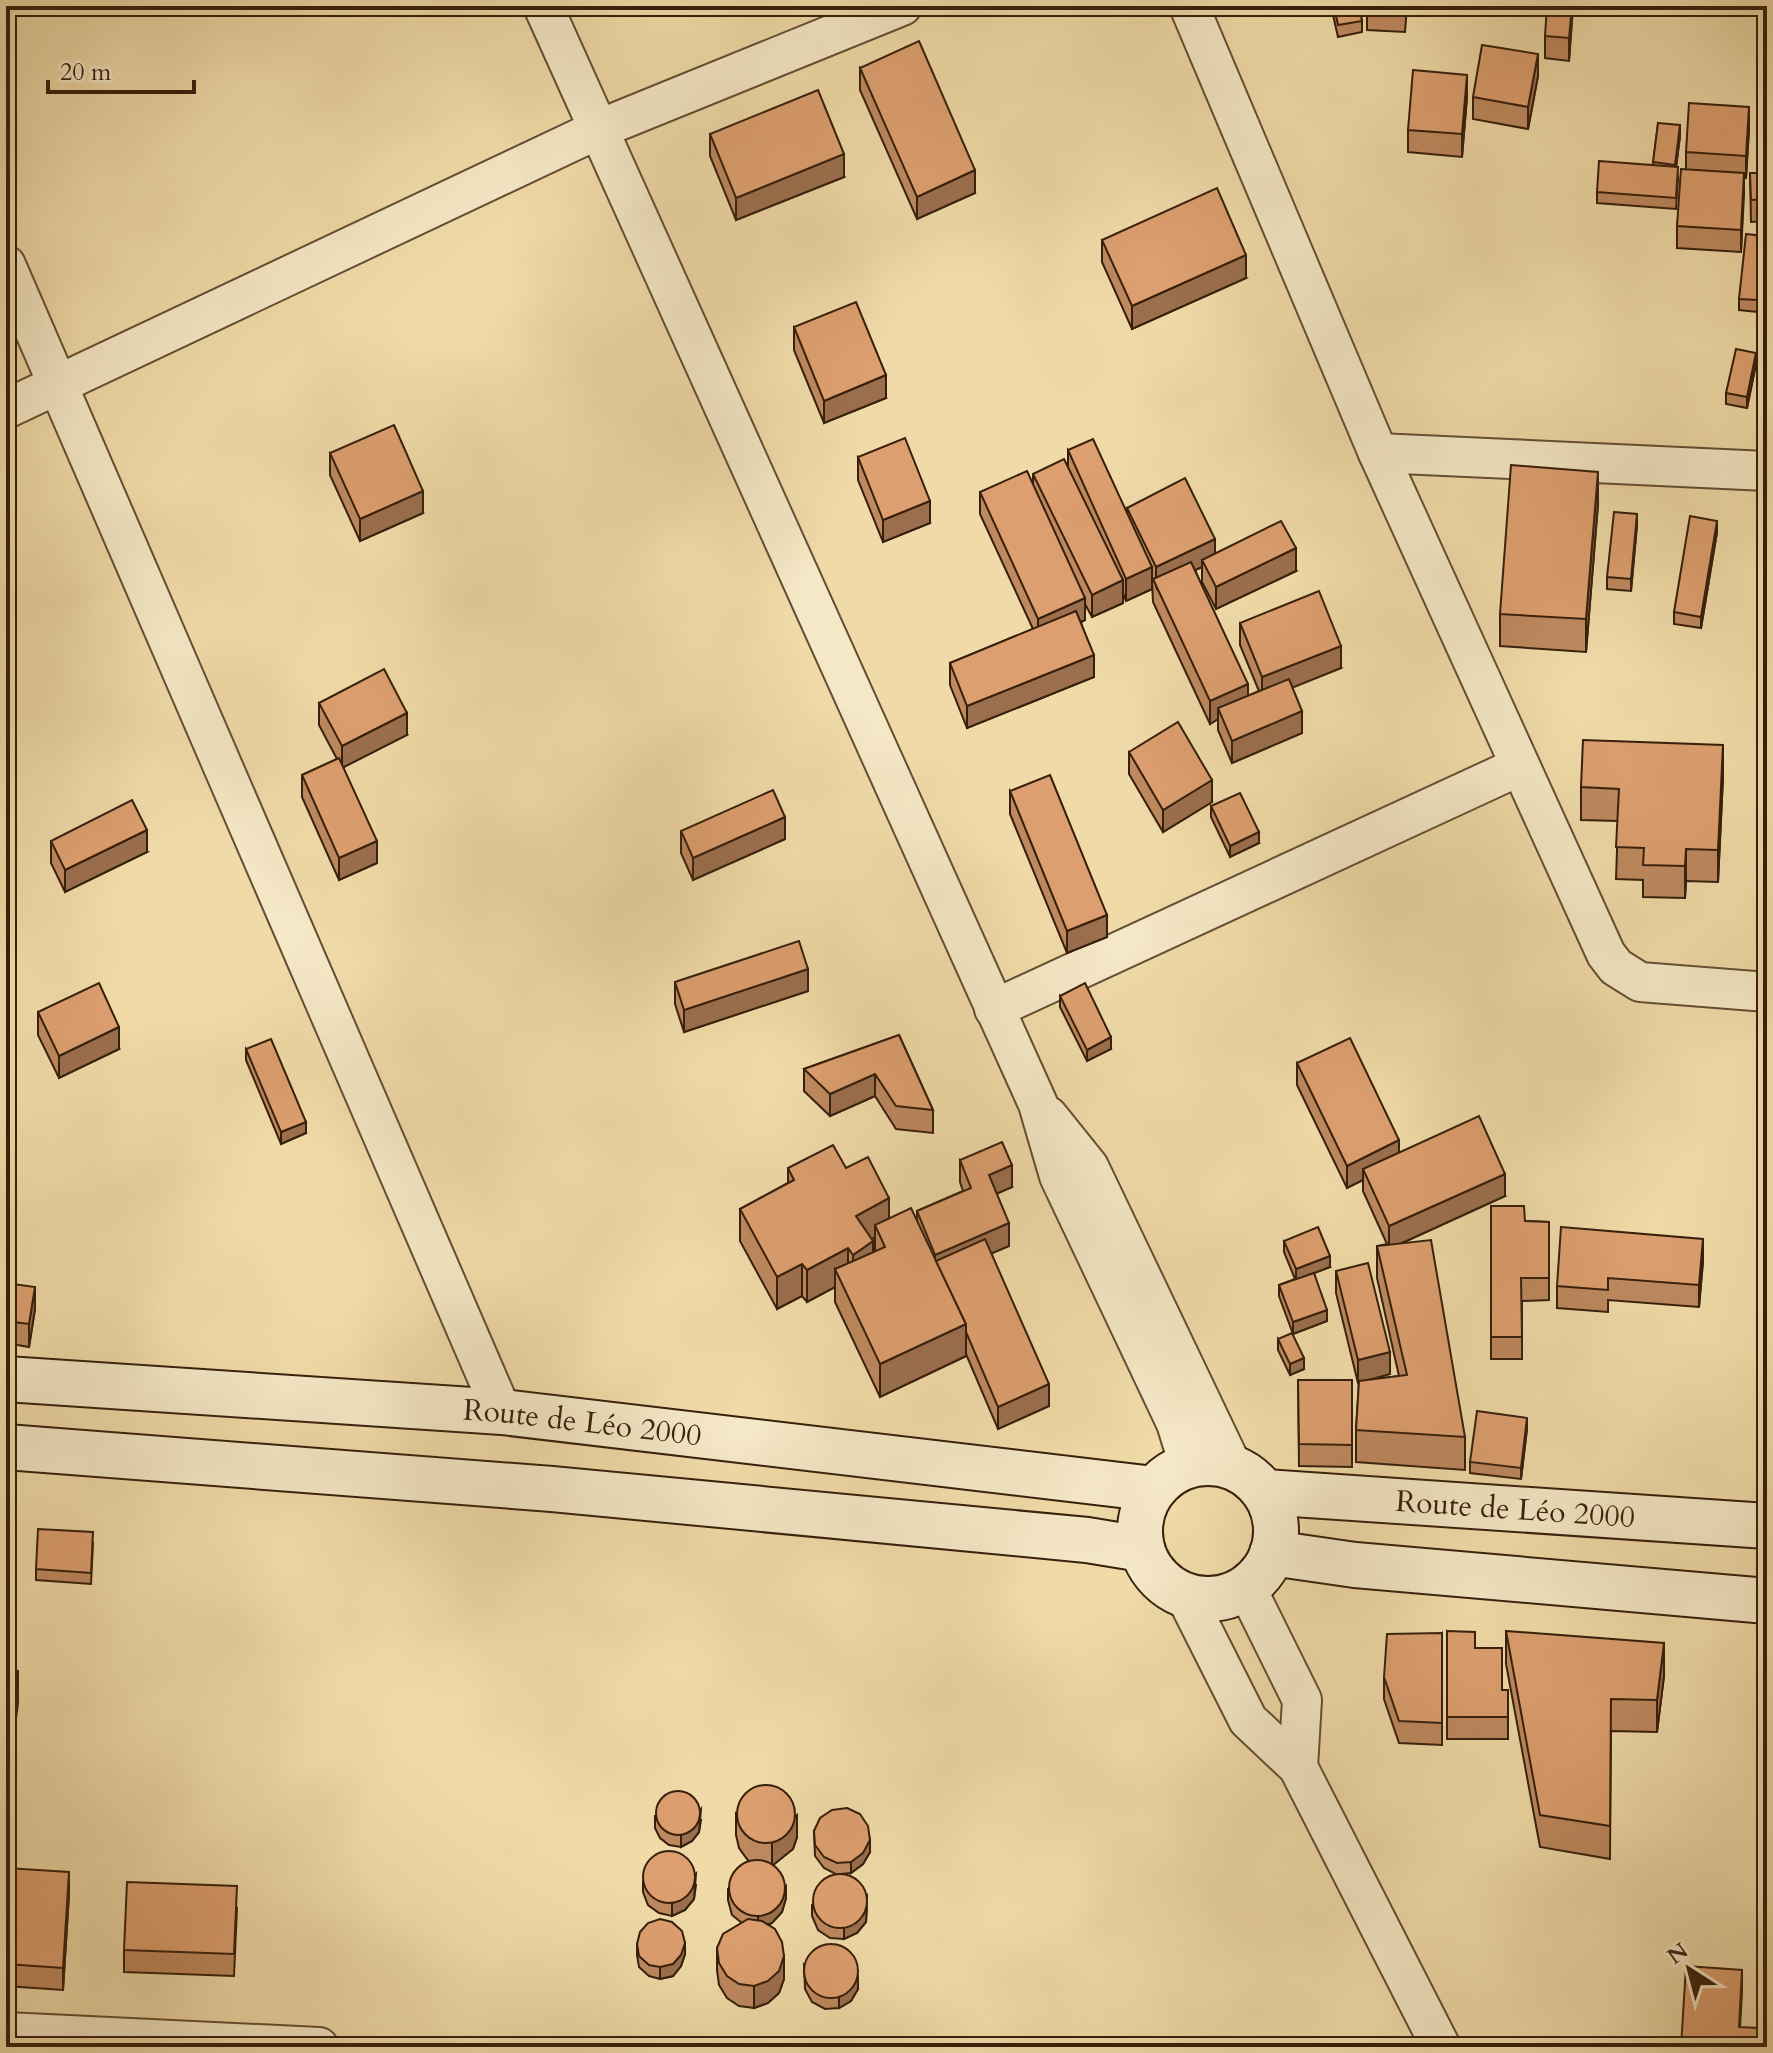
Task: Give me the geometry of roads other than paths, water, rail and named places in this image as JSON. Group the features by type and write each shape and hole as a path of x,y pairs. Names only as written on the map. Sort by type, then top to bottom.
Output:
{"street":[{"path":"543,6 1038,1104 1059,1176 1176,1423 1172,1477"},
{"path":"6,409 599,129 902,6"},
{"path":"1189,6 1378,453 1606,954 1616,967 1640,982 1767,992"},
{"path":"6,265 502,1412"},
{"path":"1378,453 1767,471"},
{"path":"994,1009 1520,766"},
{"path":"1038,1104 1089,1167 1248,1479 1274,1512 1276,1533 1272,1553 1262,1572 1246,1587 1227,1596 1205,1599 1185,1595 1166,1584 1151,1569 1142,1549 1139,1528 1144,1507 1172,1477 1211,1462 1248,1479"},
{"name":"Route de Léo 2000","path":"6,1379 502,1412 1172,1477"},
{"path":"6,1447 568,1490 1087,1540 1142,1549"},
{"name":"Route de Léo 2000","path":"1248,1479 1767,1526"},
{"path":"1272,1553 1355,1565 1767,1601"},
{"path":"1246,1587 1302,1700 1298,1767"},
{"path":"1185,1595 1248,1720 1298,1767 1441,2047"},
{"path":"6,2032 319,2047"}]}
